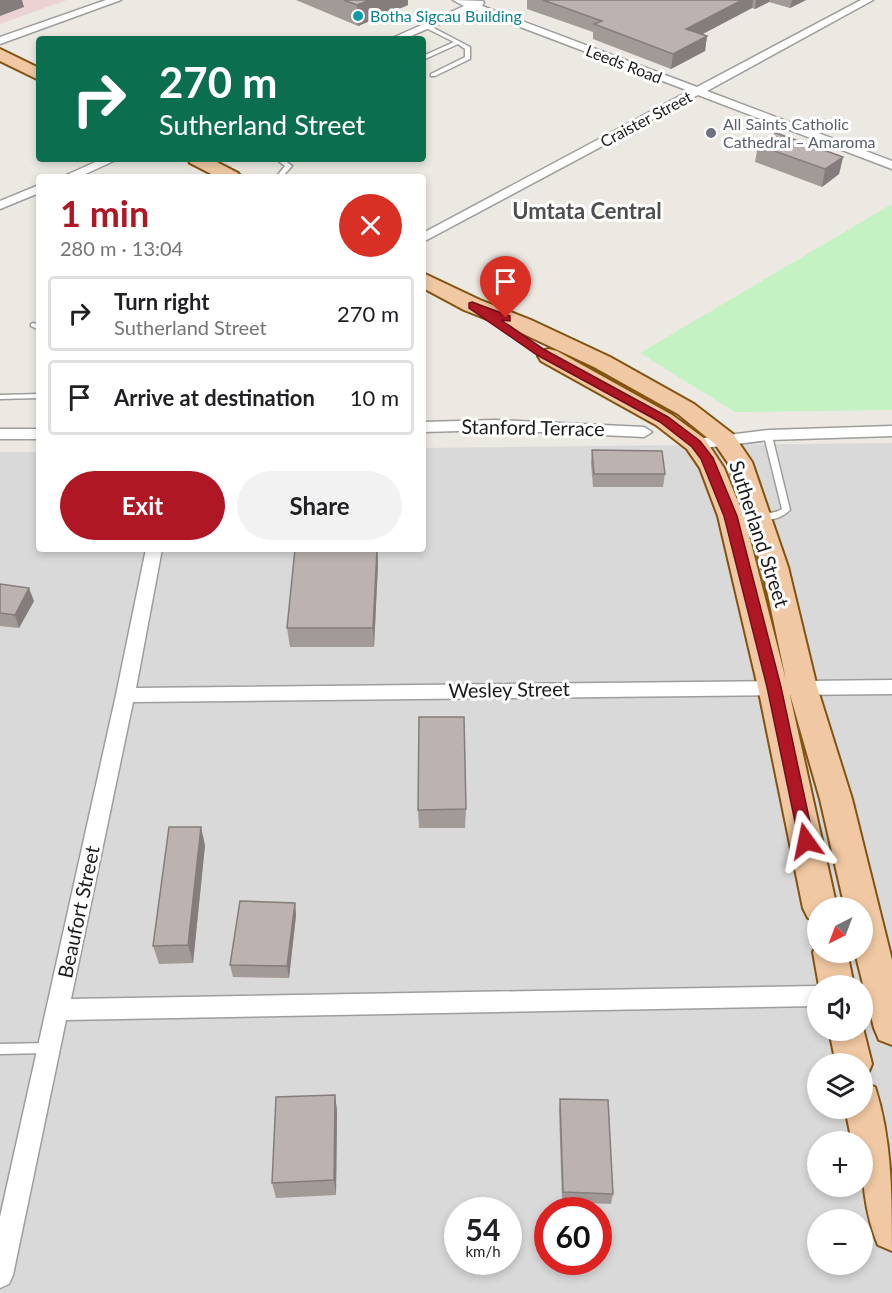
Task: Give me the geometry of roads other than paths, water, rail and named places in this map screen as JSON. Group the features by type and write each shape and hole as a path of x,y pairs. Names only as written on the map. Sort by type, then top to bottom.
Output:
{"main road":[{"path":"0,54 36,73"},
{"path":"203,162 225,174"},
{"name":"Sutherland Street","path":"426,281 472,305 541,352 664,420 696,444 712,468 731,516 774,687 818,897"},
{"name":"Sutherland Street","path":"472,305 523,325 602,362 686,409 724,439 740,462 775,567 802,687 836,799 859,897"},
{"name":"Sutherland Street","path":"873,963 879,995 892,1028"},
{"path":"866,1119 892,1231"}],"street":[{"path":"0,30 84,0"},
{"path":"0,41 116,0"},
{"name":"Leeds Road","path":"458,0 892,165"},
{"path":"402,36 486,0"},
{"name":"Craister Street","path":"426,236 868,0"},
{"path":"75,174 105,162"},
{"path":"0,205 36,191"},
{"name":"Stanford Terrace","path":"426,427 495,425 644,432"},
{"path":"696,444 724,439 768,436 892,431"},
{"path":"0,434 36,434"},
{"name":"Beaufort Street","path":"0,1275 126,695 153,552"},
{"name":"Wesley Street","path":"126,695 892,687"},
{"path":"58,1010 807,996"}],"lane":[{"path":"426,26 468,48 468,58 433,75"},
{"path":"426,57 458,42"},
{"path":"282,174 289,166 283,162"},
{"path":"0,397 36,396"},
{"path":"757,516 778,516 786,510 768,436"},
{"path":"0,1049 50,1048"}],"place":[{"name":"Botha Sigcau Building","path":"358,16"},
{"name":"All Saints Catholic Cathedral – Amaroma","path":"711,133"}],"district":[{"name":"Umtata Central","path":"587,211"}]}
